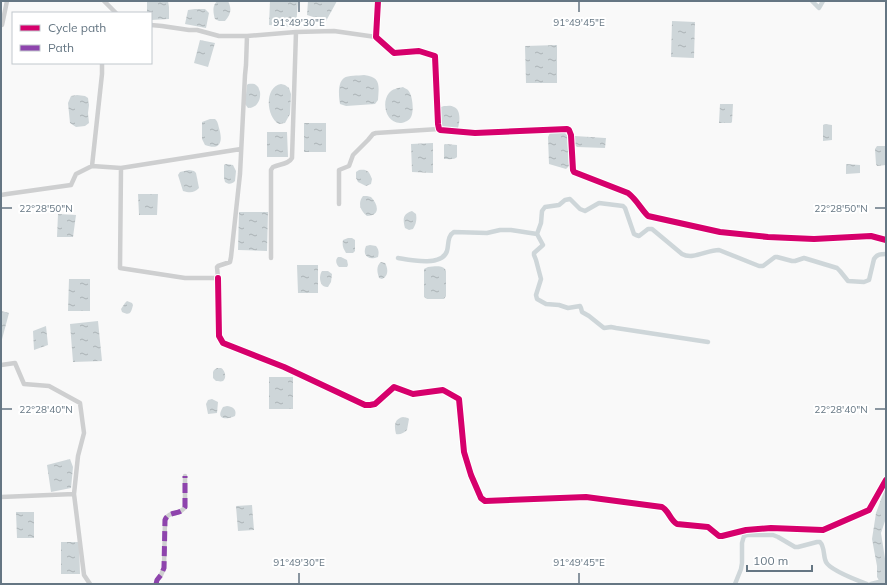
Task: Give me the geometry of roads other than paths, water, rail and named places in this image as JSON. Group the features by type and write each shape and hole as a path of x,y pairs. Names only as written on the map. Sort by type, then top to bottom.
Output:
{"street":[{"path":"1,25 7,1"},
{"path":"104,1 115,12"},
{"path":"376,37 378,1"},
{"path":"152,25 197,30 219,36 247,36 334,31 376,37 394,53 419,51 435,56 439,129"},
{"path":"271,258 271,170 275,166 292,160 296,32"},
{"path":"247,36 240,174 231,260 230,262 217,267 219,336 223,343 284,367 365,405 375,404 394,387 413,394 443,390 459,399 464,452 471,475 481,498 485,501 586,497 662,508 666,509 674,522 677,524 708,527 720,536 746,530 771,528 823,530 869,510 886,480"},
{"path":"92,166 102,64"},
{"path":"339,204 339,170 349,166 352,154 373,134 376,133 439,129 444,131 475,133 566,129 569,130 571,135 574,172 628,193 648,216 720,232 768,237 814,239 871,236 886,240"},
{"path":"1,195 71,185 76,174 92,166 121,168 241,150"},
{"path":"121,168 120,268 185,278 218,278"},
{"path":"1,365 15,362 24,384 49,386 80,403 84,433 78,456 74,494 84,575 90,584"},
{"path":"156,584 164,568 166,517 181,512 185,507 185,476"},
{"path":"1,497 74,494"}],"water":[{"path":"147,1 168,1 169,19 152,20 152,12 147,12"},
{"path":"228,1 230,11 229,16 225,21 215,19 213,11 216,2"},
{"path":"270,1 298,1 296,27 269,25"},
{"path":"308,1 337,1 326,21 307,15"},
{"path":"205,9 209,13 206,28 185,24 188,10"},
{"path":"672,21 695,22 694,58 671,57"},
{"path":"200,40 215,43 208,67 194,63"},
{"path":"557,45 557,83 526,83 525,46"},
{"path":"364,75 374,78 378,83 378,100 375,104 346,106 340,104 339,91 342,80 348,76"},
{"path":"248,84 256,85 260,92 259,101 254,107 251,108 248,108 245,104"},
{"path":"281,84 289,88 291,94 290,114 285,123 279,124 271,115 269,109 269,96 276,86"},
{"path":"403,87 410,92 412,111 409,120 400,123 391,120 388,116 385,102 390,92"},
{"path":"77,95 88,98 89,123 85,126 76,127 70,123 68,103 71,96"},
{"path":"720,104 733,104 731,123 719,123"},
{"path":"453,106 458,111 458,128 446,129 442,127 440,112 441,107"},
{"path":"215,119 218,123 221,137 220,144 214,147 205,145 202,139 202,122"},
{"path":"304,123 326,123 326,152 304,152"},
{"path":"823,125 832,125 832,140 823,141"},
{"path":"267,132 287,132 288,157 267,157"},
{"path":"550,133 565,133 567,135 569,166 566,169 549,164 548,137"},
{"path":"575,136 606,138 605,148 577,147 575,145"},
{"path":"433,143 433,173 412,172 411,144"},
{"path":"445,144 457,145 456,158 444,159"},
{"path":"877,146 886,146 886,165 877,166 876,164 875,149"},
{"path":"846,164 860,165 860,173 846,174"},
{"path":"224,165 233,165 236,171 235,181 230,184 225,182 224,178"},
{"path":"189,170 196,173 199,188 192,192 183,191 178,175 180,172"},
{"path":"359,170 366,170 369,172 372,179 371,184 366,186 358,182 356,172"},
{"path":"138,194 158,194 157,215 139,215"},
{"path":"363,196 371,197 377,206 375,214 367,216 363,212 360,202"},
{"path":"412,211 416,214 416,222 413,229 409,230 405,228 404,218 406,214"},
{"path":"239,212 268,212 267,251 238,250"},
{"path":"58,214 76,215 73,237 57,237"},
{"path":"348,238 355,240 355,251 353,253 346,253 343,247 343,240"},
{"path":"370,245 377,247 378,257 369,258 365,254 366,246"},
{"path":"338,257 347,260 347,267 339,267 337,265 336,259"},
{"path":"381,262 385,263 387,267 387,274 382,279 379,278 377,271 378,265"},
{"path":"297,265 318,265 318,293 298,293"},
{"path":"428,267 443,267 446,271 446,296 444,299 427,299 424,297 424,269"},
{"path":"322,271 328,271 332,274 331,282 328,287 323,286 320,282"},
{"path":"69,279 90,279 90,311 68,311"},
{"path":"127,301 133,305 131,312 128,314 122,312 121,309"},
{"path":"1,311 9,313 1,343"},
{"path":"98,321 102,361 73,362 70,324"},
{"path":"46,326 48,345 34,350 33,331"},
{"path":"217,368 221,368 224,372 225,378 223,381 216,381 213,378 213,372"},
{"path":"269,377 293,377 293,409 269,409"},
{"path":"212,399 218,402 217,413 208,414 206,404 208,400"},
{"path":"227,406 234,409 235,416 228,418 221,417 220,414 223,407"},
{"path":"403,417 409,419 407,430 402,434 396,434 395,423 398,419"},
{"path":"70,459 73,467 71,488 51,492 47,465"},
{"path":"886,486 886,518 881,533 886,565 886,584 881,584 877,577 877,566 872,539 876,513"},
{"path":"252,505 254,530 238,531 236,506"},
{"path":"16,512 34,512 34,538 17,538"},
{"path":"61,542 79,542 80,574 61,574"}],"waterway":[{"path":"812,1 819,8 823,1"},
{"path":"398,258 425,261 439,259 444,256 447,251 449,238 454,232 487,233 500,230 511,230 537,234 541,223 542,211 545,207 559,205 565,200 570,199 580,209 585,211 599,203 623,206 634,234 639,236 648,229 652,229 686,256 719,250 759,266 763,266 775,257 792,261 804,258 837,268 848,281 864,282 869,280 875,257 886,254"},
{"path":"537,234 543,245 534,253 541,279 536,295 537,299 546,304 559,305 568,308 580,306 582,312 604,328 611,327 708,342"},
{"path":"735,584 741,569 742,543 744,536 747,535 773,535 795,547 820,542 823,546 825,560 829,565 845,575 867,584"},
{"path":"871,584 883,581"}]}
